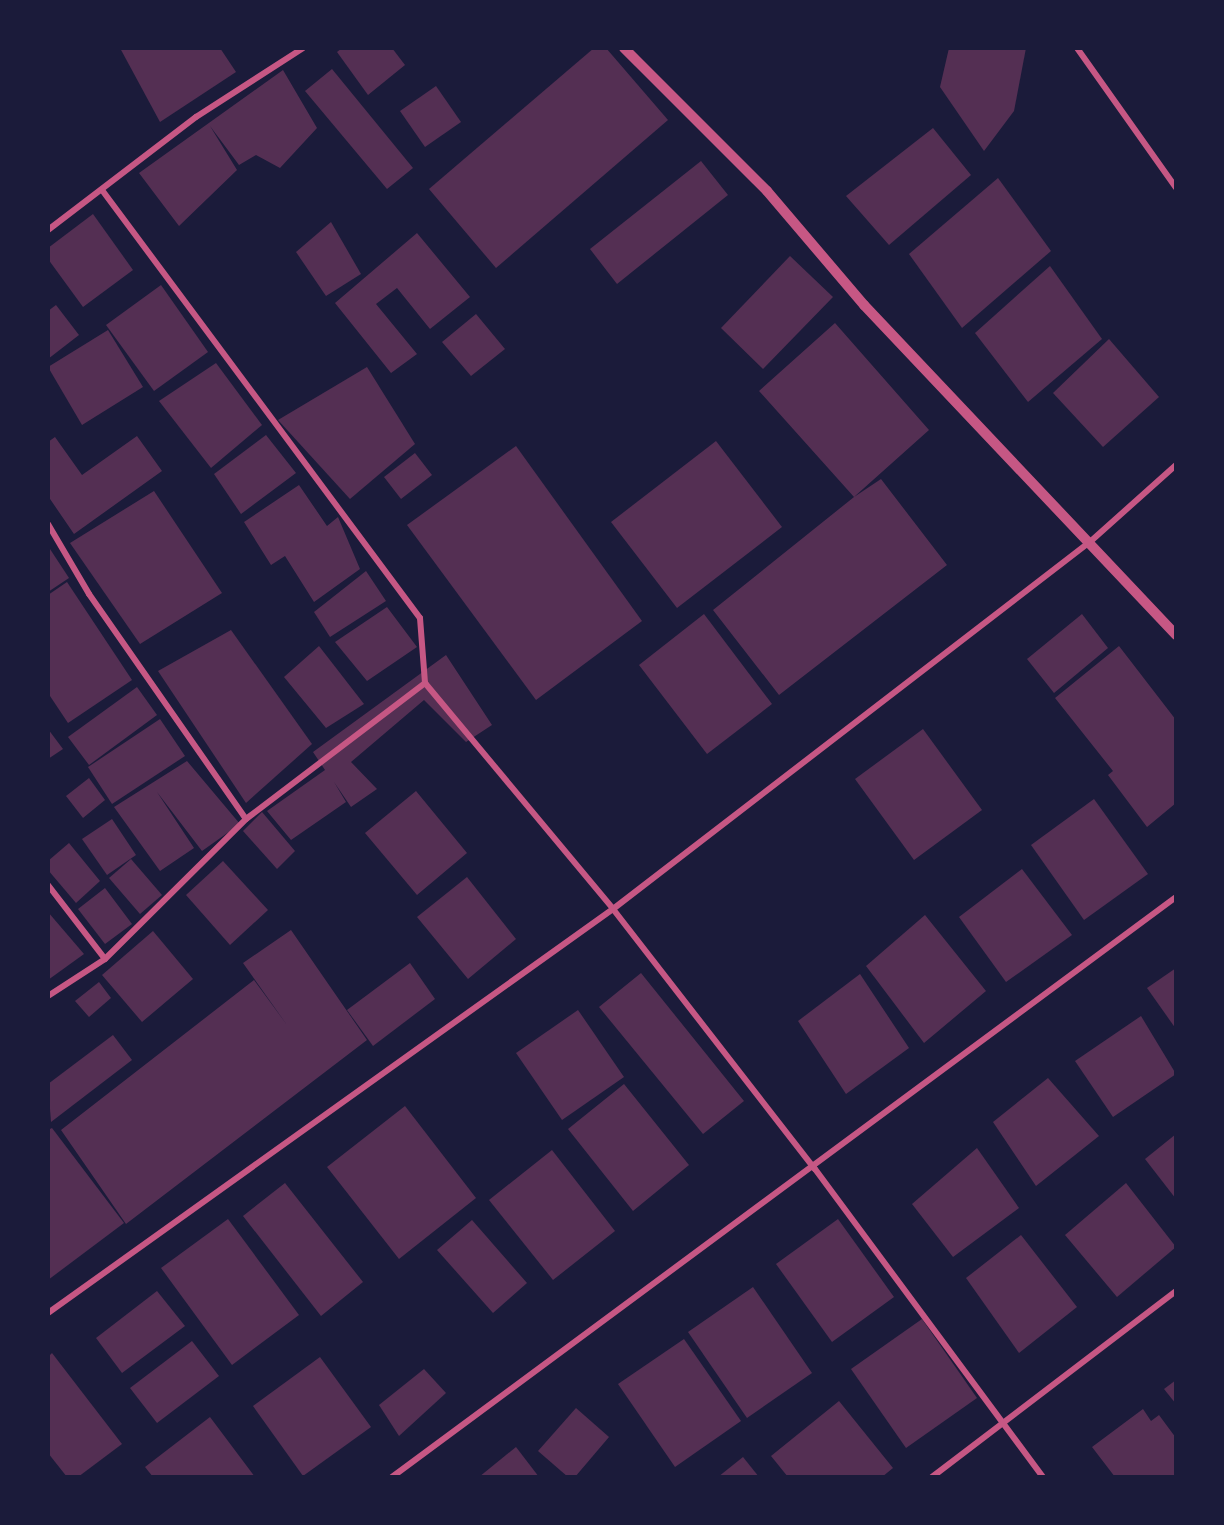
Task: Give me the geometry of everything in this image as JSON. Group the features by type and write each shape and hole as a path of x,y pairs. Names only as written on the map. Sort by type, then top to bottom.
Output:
{"street":[{"path":"48,231 196,117 303,48"},
{"path":"624,48 767,191 864,305 1091,541 1176,635"},
{"path":"1077,48 1176,188"},
{"path":"102,190 420,618 425,683 613,909 815,1169 1042,1477"},
{"path":"48,1312 613,909 1091,541 1176,465"},
{"path":"48,524 89,594 246,819"},
{"path":"48,996 105,959 246,819 425,683"},
{"path":"48,885 105,959"},
{"path":"392,1477 815,1169 1176,897"},
{"path":"932,1477 1176,1291"}],"building":[{"path":"120,48 220,48 236,72 160,122"},
{"path":"342,48 392,48 405,65 368,95 337,52"},
{"path":"594,48 606,48 668,120 496,268 429,189"},
{"path":"949,48 1026,48 1014,111 984,151 940,87"},
{"path":"332,69 413,168 387,189 305,91"},
{"path":"283,70 317,128 280,168 256,155 239,165 210,126 237,170 179,226 139,173"},
{"path":"436,86 461,122 425,147 400,111"},
{"path":"933,128 971,175 889,245 846,196"},
{"path":"701,161 728,195 617,284 590,249"},
{"path":"998,178 1051,251 962,328 909,254"},
{"path":"93,214 133,270 83,307 48,259 48,248"},
{"path":"331,222 361,274 326,296 296,252"},
{"path":"417,233 470,297 430,329 397,288 376,304 417,354 391,373 335,303"},
{"path":"790,256 833,297 763,369 721,328"},
{"path":"1050,266 1102,339 1028,402 975,333"},
{"path":"161,285 208,352 154,391 106,325"},
{"path":"56,305 79,335 48,359 48,311"},
{"path":"476,314 505,349 471,376 442,342"},
{"path":"835,323 929,430 854,497 759,391"},
{"path":"108,330 143,387 82,425 48,367"},
{"path":"1109,339 1159,397 1103,447 1053,393"},
{"path":"216,363 262,425 211,468 159,401"},
{"path":"367,367 415,444 350,499 278,420"},
{"path":"266,435 296,473 241,514 214,474"},
{"path":"137,436 162,471 74,534 48,496 48,442 55,437 82,475"},
{"path":"716,441 782,527 677,608 611,522"},
{"path":"516,446 642,621 536,700 407,525"},
{"path":"415,453 432,475 401,499 384,477"},
{"path":"881,479 947,565 779,695 713,610 854,497"},
{"path":"299,485 327,526 338,517 360,569 314,602 285,556 271,565 244,522"},
{"path":"154,491 222,593 140,644 70,543"},
{"path":"48,546 69,578 48,592"},
{"path":"366,571 386,601 330,637 314,612"},
{"path":"67,582 132,680 68,723 48,693 48,595"},
{"path":"387,607 417,647 367,681 335,642"},
{"path":"704,614 772,704 707,754 639,665"},
{"path":"1082,614 1108,648 1054,693 1027,659"},
{"path":"231,630 312,744 246,803 158,671"},
{"path":"319,646 364,704 326,728 284,677"},
{"path":"1119,646 1176,720 1176,803 1147,827 1108,775 1113,771 1055,698"},
{"path":"446,655 492,725 466,742 424,700 351,762 377,789 351,807 334,782 346,802 291,840 267,811 325,770 313,752"},
{"path":"137,687 157,715 89,765 68,737"},
{"path":"160,719 185,756 112,804 88,767"},
{"path":"48,729 63,749 48,759"},
{"path":"923,729 982,810 914,860 855,779"},
{"path":"187,761 240,824 202,851 157,792 194,848 160,871 114,807"},
{"path":"89,778 105,800 83,818 66,796"},
{"path":"416,791 467,853 417,895 365,833"},
{"path":"1094,799 1148,874 1084,920 1031,845"},
{"path":"262,812 295,851 277,869 243,831"},
{"path":"112,819 136,855 107,875 82,839"},
{"path":"69,843 100,881 76,903 48,870 48,861"},
{"path":"131,859 162,895 140,914 109,878"},
{"path":"223,861 268,910 230,945 186,895"},
{"path":"1022,869 1072,935 1006,982 959,917"},
{"path":"467,877 516,939 468,979 417,917"},
{"path":"105,888 132,924 105,944 78,909"},
{"path":"48,912 84,954 48,980"},
{"path":"925,915 986,991 924,1043 866,966"},
{"path":"291,930 367,1040 126,1224 61,1130 254,980 287,1025 243,963"},
{"path":"153,931 193,979 142,1022 102,975"},
{"path":"410,963 435,999 373,1046 347,1010"},
{"path":"1176,968 1176,1029 1147,988"},
{"path":"641,973 744,1101 703,1134 599,1007"},
{"path":"860,974 909,1048 846,1094 798,1021"},
{"path":"99,982 111,998 89,1017 75,1001"},
{"path":"578,1010 624,1077 562,1120 516,1053"},
{"path":"1141,1016 1176,1074 1113,1117 1075,1061"},
{"path":"113,1035 132,1060 51,1122 48,1084"},
{"path":"1048,1078 1099,1136 1036,1186 993,1122"},
{"path":"624,1084 689,1165 633,1211 568,1129"},
{"path":"405,1106 476,1198 399,1259 327,1167"},
{"path":"52,1128 124,1223 48,1280 48,1130"},
{"path":"1176,1134 1176,1199 1145,1159"},
{"path":"977,1148 1019,1208 953,1257 912,1204"},
{"path":"552,1150 615,1231 553,1280 489,1200"},
{"path":"285,1183 363,1282 321,1316 243,1216"},
{"path":"1126,1183 1176,1247 1117,1297 1065,1235"},
{"path":"228,1219 299,1315 232,1365 161,1268"},
{"path":"838,1219 894,1297 832,1342 776,1264"},
{"path":"472,1220 527,1283 493,1313 437,1250"},
{"path":"1021,1235 1077,1307 1019,1353 966,1278"},
{"path":"753,1287 812,1373 747,1418 688,1332"},
{"path":"157,1291 185,1326 122,1373 96,1338"},
{"path":"922,1319 977,1398 906,1448 851,1369"},
{"path":"684,1339 741,1421 675,1467 618,1384"},
{"path":"192,1341 219,1376 157,1423 130,1388"},
{"path":"52,1353 122,1444 78,1477 67,1477 48,1453 48,1357"},
{"path":"320,1357 371,1427 303,1476 253,1406"},
{"path":"424,1369 446,1393 399,1436 379,1405"},
{"path":"1176,1380 1176,1404 1164,1389"},
{"path":"839,1401 893,1468 882,1477 788,1477 771,1456"},
{"path":"576,1408 609,1437 575,1477 568,1477 538,1451"},
{"path":"1143,1409 1151,1421 1159,1415 1176,1438 1176,1477 1115,1477 1092,1447"},
{"path":"210,1417 255,1477 153,1477 145,1467"},
{"path":"516,1447 539,1477 479,1477"},
{"path":"743,1457 759,1477 718,1477"}]}
